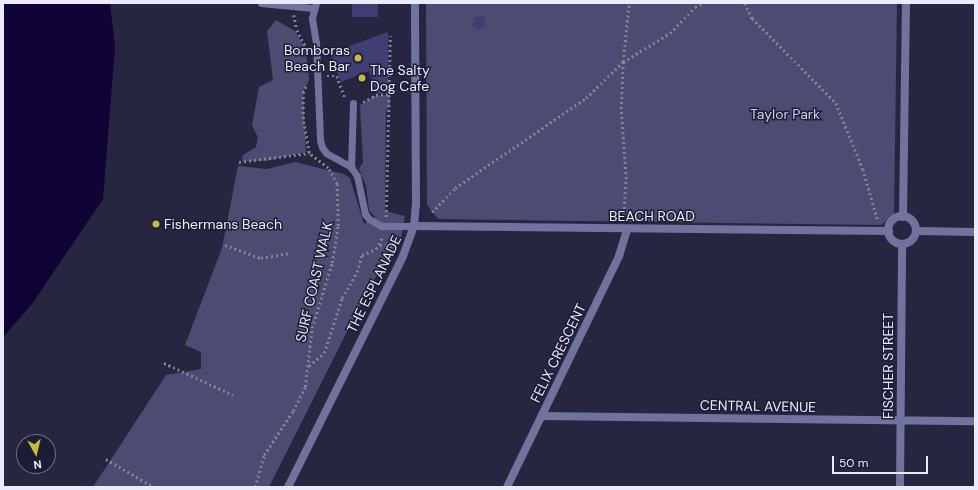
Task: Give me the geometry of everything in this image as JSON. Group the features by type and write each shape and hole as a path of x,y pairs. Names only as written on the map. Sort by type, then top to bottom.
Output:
{"street":[{"name":"THE ESPLANADE","path":"288,487 407,248 414,226 416,206 415,3"},
{"path":"903,217 906,3"},
{"path":"903,217 913,220 916,231 912,240 902,244 892,240 889,230 893,220 903,217"},
{"name":"BEACH ROAD","path":"414,226 625,229 889,230"},
{"name":"FELIX CRESCENT","path":"507,487 619,256 625,229"},
{"path":"916,231 975,232"},
{"name":"FISCHER STREET","path":"900,487 902,244"},
{"name":"CENTRAL AVENUE","path":"542,416 975,421"}],"lane":[{"path":"261,3 314,5 320,140 326,153 351,167 357,176 365,214 369,219 382,226 414,226"},
{"path":"351,167 353,103"}],"path":[{"path":"625,229 626,179 621,109 623,62 629,3"},
{"path":"432,212 455,188 586,98 623,62 670,33 695,6 703,3"},
{"path":"745,3 752,18 836,103 864,170 878,218 878,230"},
{"path":"294,13 297,30 308,53"},
{"path":"322,76 337,76 347,103 353,103 388,94"},
{"path":"240,162 309,153 303,119 303,93 308,81"},
{"name":"SURF COAST WALK","path":"255,487 264,455 293,411 305,387 312,328 330,268 338,226 337,184 328,168 309,153"},
{"path":"225,245 261,258 290,253"},
{"path":"380,245 407,248"},
{"path":"164,362 233,395"},
{"path":"106,459 154,487"}],"green space":[{"name":"Taylor Park","path":"426,3 897,3 894,214 881,225 438,219 427,205"},
{"path":"276,20 295,31 304,46 307,59 309,80 303,93 306,152 266,161 242,161 243,155 256,147 258,138 252,125 259,87 273,80 267,31"},
{"path":"374,96 390,96 390,106 386,110 385,211 405,216 401,239 370,286 269,487 93,487 166,375 201,369 201,352 185,345 222,248 238,166 267,169 295,162 344,174 350,178 364,224 375,217 369,210 366,186 359,169 363,162 360,105"}],"shaded area":[{"path":"3,3 110,3 115,47 103,199 32,304 3,337"}],"building":[{"path":"352,3 378,3 378,17 352,17"},
{"path":"479,15 485,18 485,26 479,30 473,27 473,19"},
{"path":"388,32 388,92 377,94 369,71 341,82 330,53"}],"place":[{"name":"Bomboras Beach Bar","path":"358,58"},
{"name":"The Salty Dog Cafe","path":"362,78"},
{"name":"Fishermans Beach","path":"156,224"}]}
